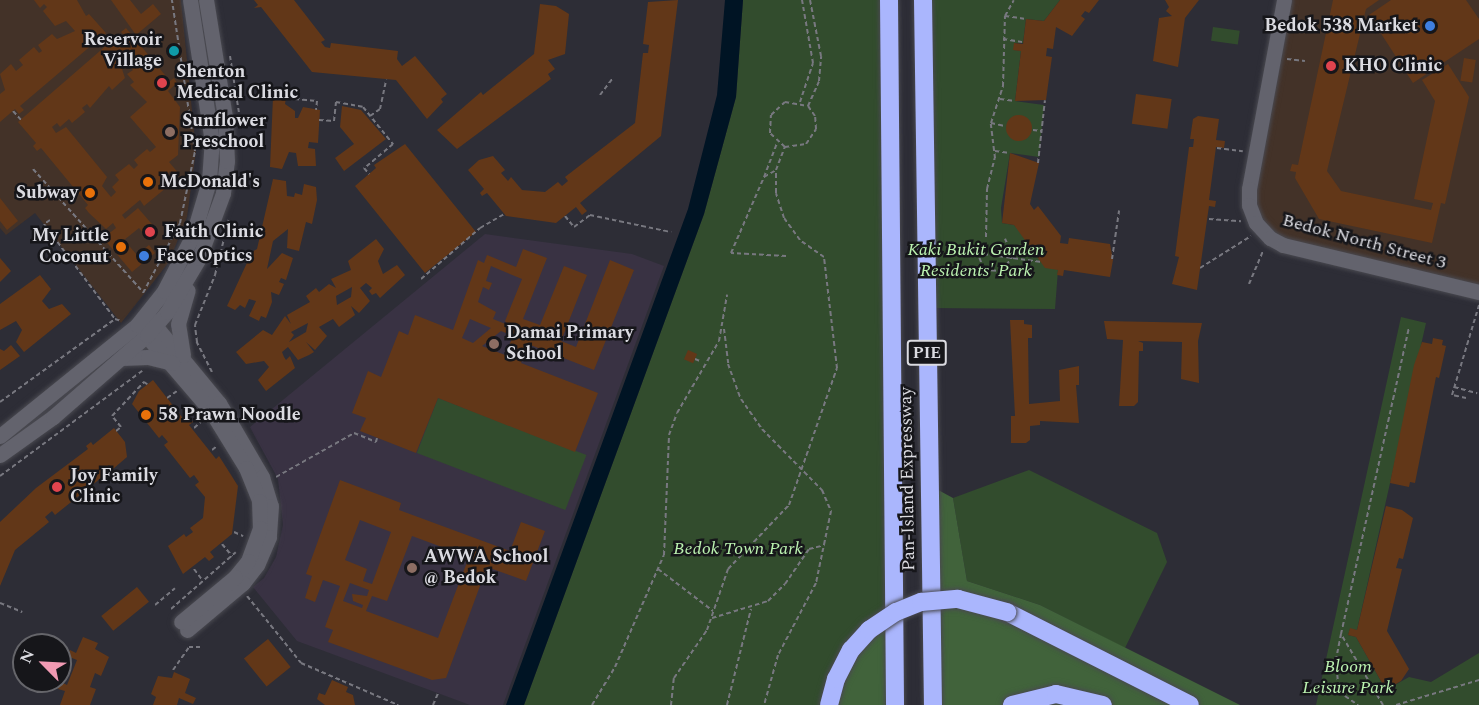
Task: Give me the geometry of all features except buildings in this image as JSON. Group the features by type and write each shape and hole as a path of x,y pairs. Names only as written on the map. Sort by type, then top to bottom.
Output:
{"highway":[{"name":"Pan-Island Expressway","path":"889,0 895,705"},
{"name":"Pan-Island Expressway","path":"923,0 933,705"},
{"path":"829,705 836,679 850,650 869,630 896,612 921,602 958,599 1007,612 1190,705"},
{"path":"1012,705 1061,694 1103,705"}],"main road":[{"path":"0,436 146,325 190,243 211,172 210,119 190,0"},
{"path":"146,325 178,359 212,392 254,462 270,506 269,537 258,564 213,609 184,626 244,566 256,542 261,515 255,489 241,459 178,359 178,324 199,258 218,210 227,161 225,117 206,0"},
{"name":"Bedok North Street 3","path":"1284,0 1249,189 1250,209 1258,227 1283,244 1479,292"},
{"path":"0,455 123,358 199,258"},
{"path":"123,358 178,359"}],"path":[{"path":"33,169 143,292 180,224 195,151 172,0"},
{"path":"800,102 813,63 802,0"},
{"path":"808,106 819,81 822,62 810,0"},
{"path":"986,237 987,189 995,151 991,123 1000,99 1005,16 1014,0"},
{"path":"1005,16 1026,19"},
{"path":"1003,39 1023,42"},
{"path":"229,52 239,120"},
{"path":"1287,59 1305,61"},
{"path":"600,95 612,79"},
{"path":"370,116 380,109 386,80"},
{"path":"260,87 281,90 295,99 317,101 316,110"},
{"path":"280,97 281,90"},
{"path":"1000,99 1015,101"},
{"path":"1038,163 1045,100"},
{"path":"319,120 334,121 336,102 363,107 393,144 364,168 369,174"},
{"path":"785,102 800,102 808,106 816,118 813,136 802,146 785,147 777,142 769,127 773,111 785,102"},
{"path":"13,111 21,120"},
{"path":"991,123 1005,126"},
{"path":"1033,130 1041,131"},
{"path":"777,142 731,253 786,256"},
{"path":"671,705 676,674 712,618 728,568 784,514 838,358 824,257 800,240 784,218 776,193 776,170 785,147"},
{"path":"1217,148 1249,152"},
{"path":"995,151 1010,153"},
{"path":"764,177 776,170"},
{"path":"215,377 197,342 195,325 215,275 231,209"},
{"path":"1112,260 1119,211"},
{"path":"421,279 480,228 504,214"},
{"path":"565,216 574,227 590,215 671,232"},
{"path":"1209,219 1246,222 1244,216"},
{"path":"0,402 115,320 44,224 50,220"},
{"path":"1200,268 1252,232"},
{"path":"1005,239 1013,256"},
{"path":"1249,284 1266,245"},
{"path":"1013,256 1002,271 984,270 976,252 1013,256 1041,262"},
{"path":"592,705 615,667 666,548 667,450 671,427 715,350 724,322 727,295"},
{"path":"1466,398 1452,394 1479,305"},
{"path":"724,322 728,364 741,399 762,429 828,502 831,518 812,592 773,666 764,705"},
{"path":"1358,705 1345,696 1338,682 1336,660 1409,328"},
{"path":"695,358 700,361"},
{"path":"0,476 146,369"},
{"path":"116,431 121,428 112,417 144,382 147,384"},
{"path":"174,382 185,398"},
{"path":"1454,387 1477,393"},
{"path":"167,398 179,389"},
{"path":"197,417 206,430"},
{"path":"194,428 201,422"},
{"path":"273,478 354,433 376,442 377,438"},
{"path":"211,438 222,454"},
{"path":"212,450 217,446"},
{"path":"283,465 286,471"},
{"path":"270,471 275,487"},
{"path":"234,532 243,537 247,527"},
{"path":"222,544 232,556"},
{"path":"712,618 751,609 779,591 810,548 825,545"},
{"path":"171,609 239,548"},
{"path":"194,569 203,581"},
{"path":"658,569 714,612"},
{"path":"250,587 244,593 301,663 398,705"},
{"path":"155,604 175,588"},
{"path":"0,603 21,612"},
{"path":"727,705 751,609"},
{"path":"1341,634 1383,705"},
{"path":"173,670 189,647 201,646"},
{"path":"1396,705 1479,680"},
{"path":"433,705 438,693"}],"shaded area":[{"name":"Reservoir Village","path":"0,0 181,0 196,151 187,217 169,262 121,323 35,213 6,235 0,228"},
{"path":"1292,0 1479,0 1479,285 1276,239 1251,201 1258,184"},
{"path":"485,234 632,254 664,266 503,705 470,705 297,641 253,587 264,578 276,557 283,525 278,479 250,427"}],"green space":[{"name":"Bedok Town Park","path":"743,0 880,0 886,612 824,705 524,705 704,214 736,97"},
{"name":"Kaki Bukit Garden Residents' Park","path":"928,0 1060,0 1044,21 1026,19 1023,43 1014,43 1014,50 1021,51 1015,101 1044,105 1039,157 1010,153 1001,208 1002,223 1014,225 1058,270 1055,309 929,308"},
{"path":"1213,27 1240,31 1238,45 1211,41"},
{"name":"Bloom Leisure Park","path":"1401,317 1426,323 1357,630 1350,629 1348,635 1356,637 1386,690 1409,677 1431,682 1479,653 1479,705 1316,705"},
{"path":"438,398 586,455 565,510 417,453"},
{"path":"1029,470 1157,533 1167,562 1125,648 1040,605 967,581 953,498"},
{"path":"929,485 953,498 967,581 1040,605 1240,705 933,705"},
{"path":"893,616 895,705 829,705 836,679"}],"water":[{"path":"725,0 743,0 736,97 704,214 524,705 506,705 688,209 717,95"}],"place":[{"name":"Bedok 538 Market","path":"1430,26"},
{"name":"Reservoir Village","path":"174,51"},
{"name":"KHO Clinic","path":"1331,66"},
{"name":"Shenton Medical Clinic","path":"162,83"},
{"name":"Sunflower Preschool","path":"170,132"},
{"name":"McDonald's","path":"148,182"},
{"name":"Subway","path":"90,193"},
{"name":"Faith Clinic","path":"150,232"},
{"name":"My Little Coconut","path":"121,247"},
{"name":"Face Optics","path":"144,256"},
{"name":"Damai Primary School","path":"494,344"},
{"name":"58 Prawn Noodle","path":"146,415"},
{"name":"Joy Family Clinic","path":"57,487"},
{"name":"AWWA School @ Bedok","path":"412,568"}]}
